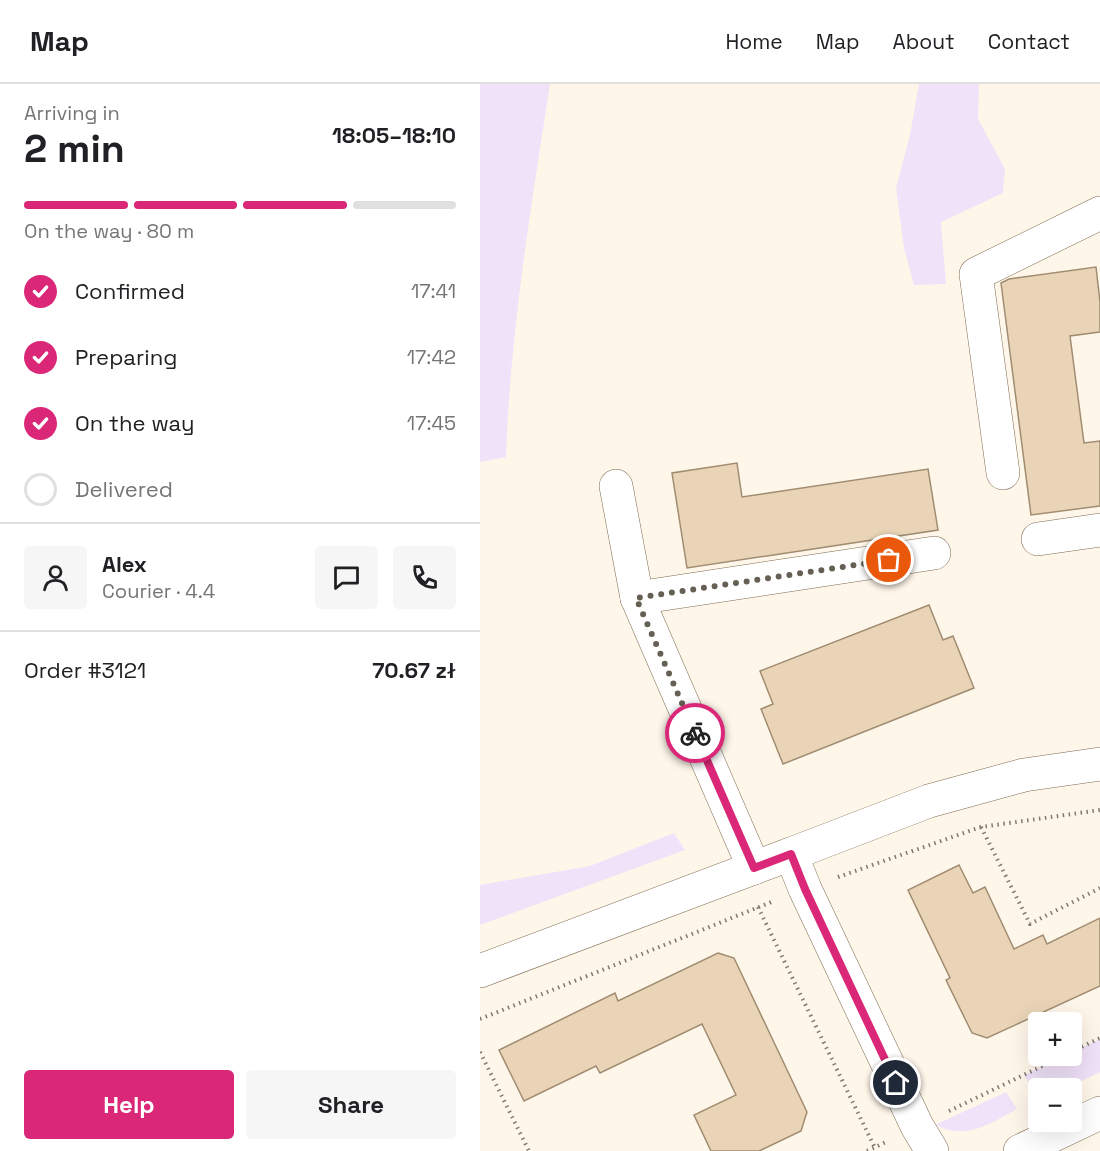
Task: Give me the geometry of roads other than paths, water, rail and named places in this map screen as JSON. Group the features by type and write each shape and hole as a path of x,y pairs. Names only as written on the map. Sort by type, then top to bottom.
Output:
{"street":[{"path":"1003,473 976,274 1100,213"},
{"path":"616,486 636,598 754,868"},
{"path":"1038,539 1100,530"},
{"path":"636,598 934,553"},
{"path":"480,970 929,801 1024,775 1100,764"},
{"path":"791,854 805,889 924,1139"},
{"path":"1020,1151 1100,1113"}]}
